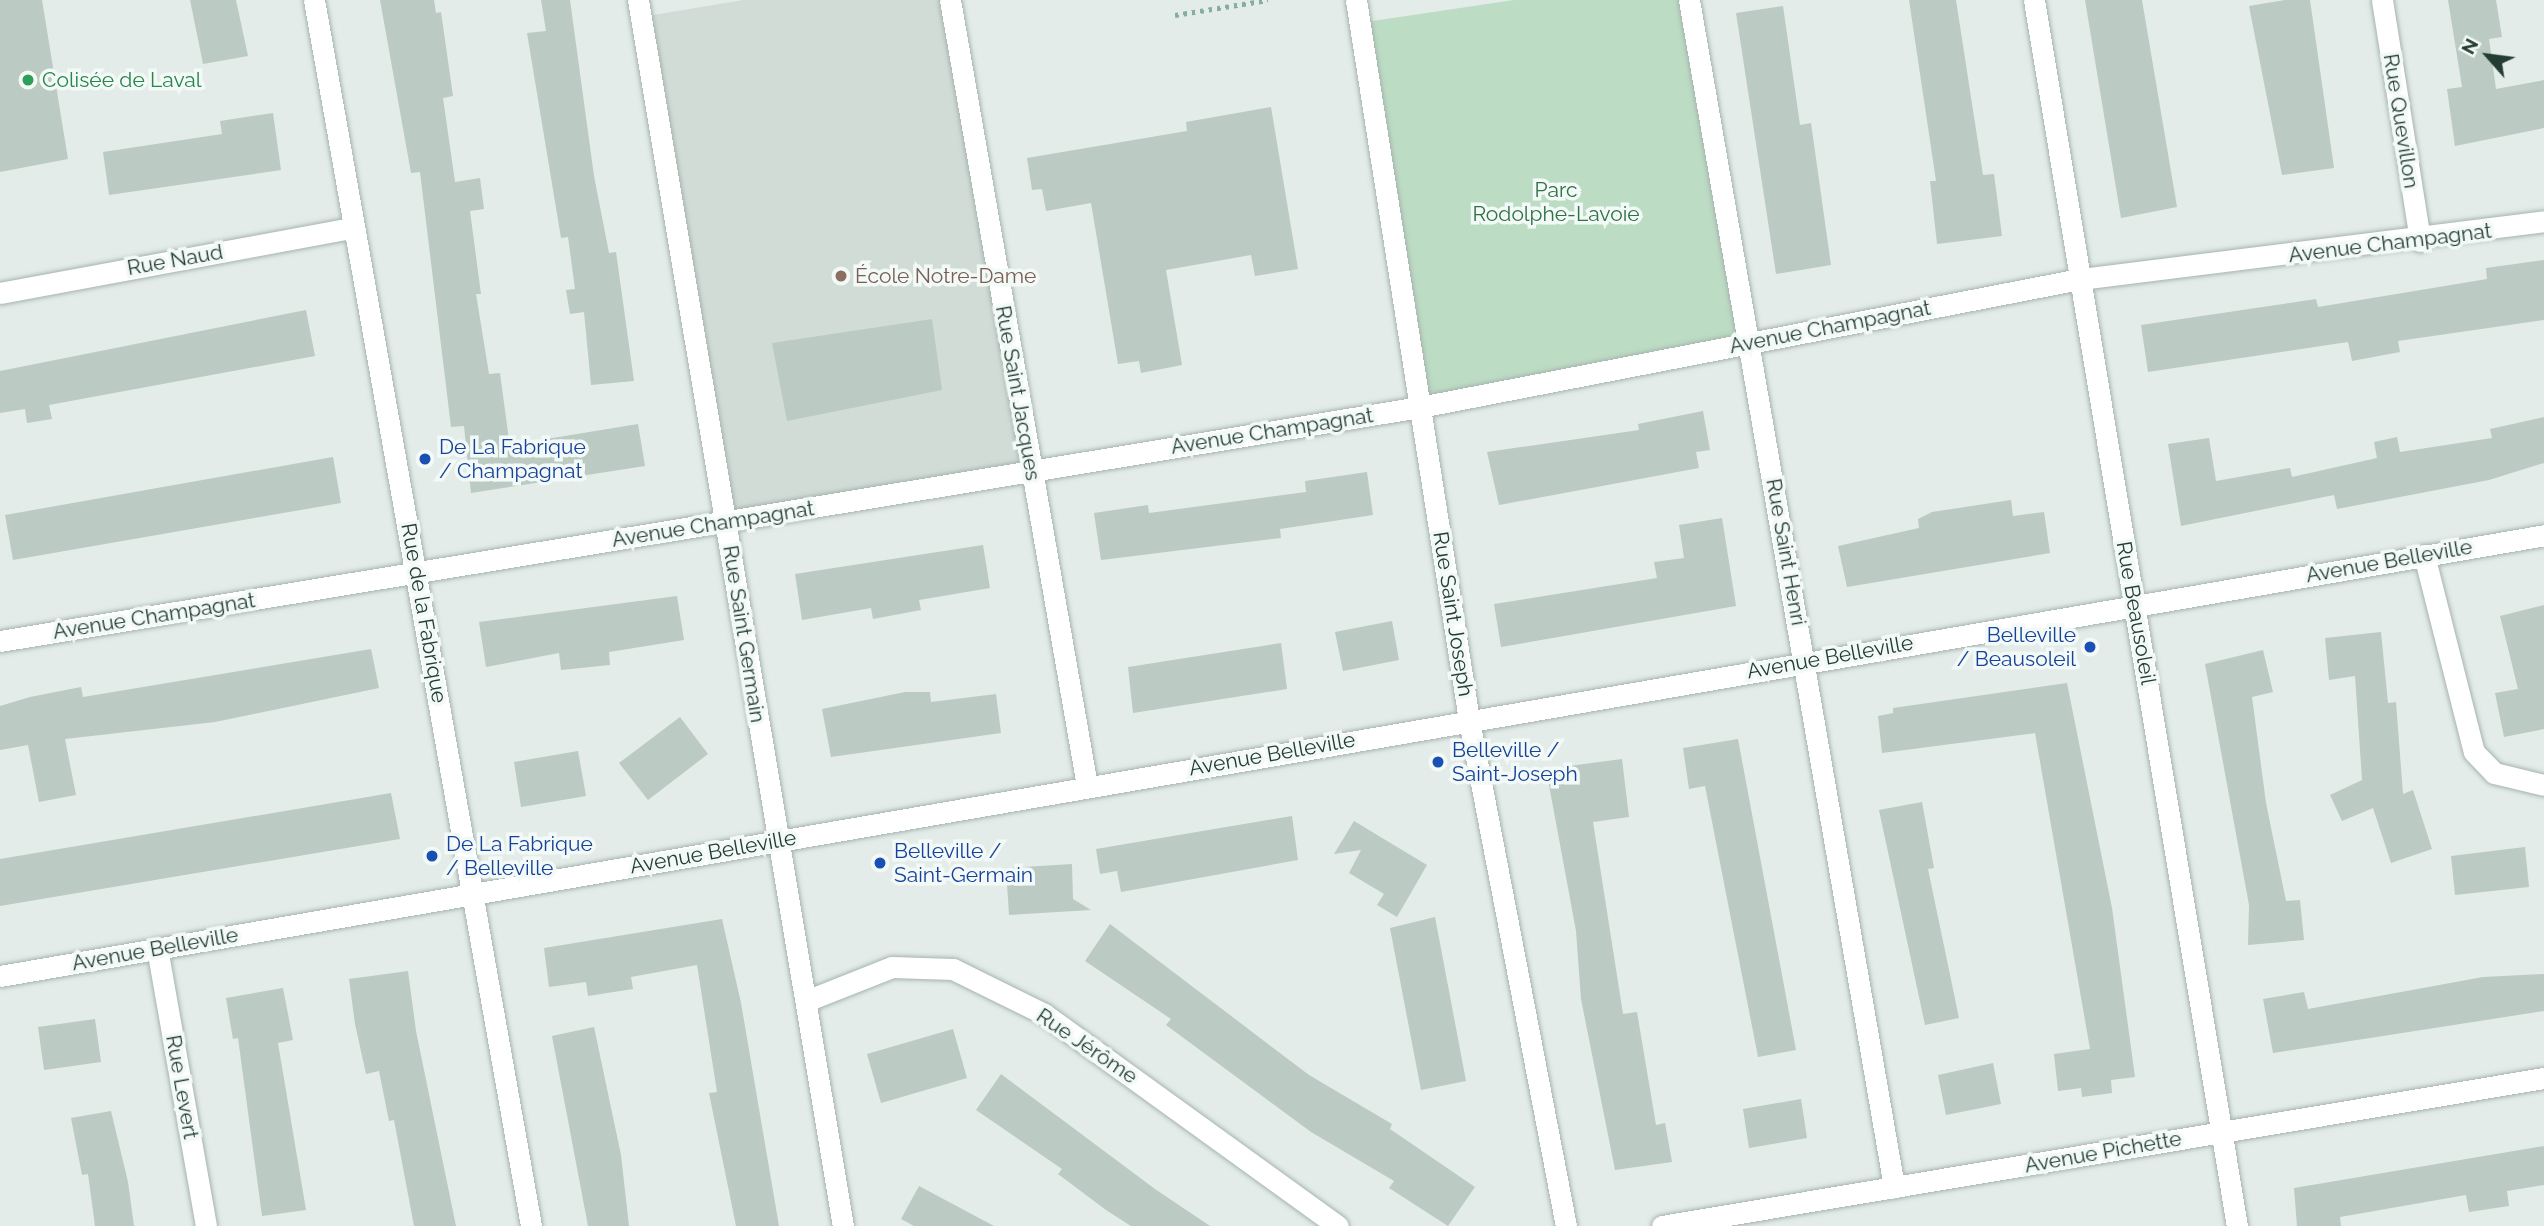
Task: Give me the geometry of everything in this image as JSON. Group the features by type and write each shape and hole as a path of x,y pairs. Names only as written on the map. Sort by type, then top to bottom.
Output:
{"street":[{"name":"Rue de la Fabrique","path":"314,0 350,228 418,572 531,1226"},
{"name":"Rue Saint Germain","path":"638,0 844,1226"},
{"name":"Rue Saint Jacques","path":"950,0 1087,786"},
{"name":"Rue Saint Joseph","path":"1356,0 1469,720 1566,1226"},
{"name":"Rue Saint Henri","path":"1689,0 1894,1187"},
{"name":"Rue Beausoleil","path":"2034,0 2237,1226"},
{"name":"Rue Quevillon","path":"2382,0 2420,242"},
{"name":"Avenue Champagnat","path":"0,641 1420,407 2080,279 2420,242 2544,221"},
{"name":"Rue Naud","path":"0,293 350,228"},
{"name":"Avenue Belleville","path":"0,976 1804,661 2544,535"},
{"path":"2424,555 2474,752 2494,773 2544,785"},
{"name":"Rue Levert","path":"157,948 206,1226"},
{"name":"Rue Jérôme","path":"806,1001 892,967 953,969 1044,1014 1338,1226"},
{"name":"Avenue Pichette","path":"1662,1226 2544,1077"}],"path":[{"path":"1175,15 1268,0"}],"shaded area":[{"name":"École Notre-Dame","path":"743,0 950,0 1032,471 725,522 641,17"}],"green space":[{"name":"Parc Rodolphe-Lavoie","path":"1514,0 1689,0 1750,342 1420,407 1359,23"}],"building":[{"name":"Colisée de Laval","path":"0,0 42,0 68,159 0,172"},
{"path":"190,0 236,0 248,56 203,64"},
{"path":"380,0 434,0 436,13 441,12 453,96 443,98 455,182 480,178 484,209 470,211 481,294 476,294 489,374 500,373 509,440 516,444 638,424 645,466 471,493 464,426 451,427 420,172 411,173"},
{"path":"541,0 570,0 594,176 609,253 616,252 634,381 591,385 584,312 570,314 566,290 575,289 568,237 561,238 527,33 546,31"},
{"path":"1909,0 1956,0 1983,175 1994,174 2002,236 1937,244 1930,181 1936,181"},
{"path":"2085,0 2142,0 2177,207 2121,218"},
{"path":"2285,0 2310,0 2334,168 2282,175 2249,6"},
{"path":"2448,0 2496,0 2502,37 2489,39 2496,89 2544,80 2544,128 2455,146 2447,89 2462,87"},
{"path":"1783,6 1800,125 1811,123 1831,265 1776,274 1736,13"},
{"path":"1271,107 1298,269 1255,276 1251,255 1166,270 1182,365 1141,373 1139,361 1118,364 1091,203 1046,211 1042,189 1032,190 1027,158 1187,131 1186,122"},
{"path":"273,113 281,170 109,195 103,152 222,134 220,121"},
{"path":"2544,260 2544,320 2398,341 2400,352 2352,361 2348,342 2148,372 2141,325 2316,299 2318,307 2487,279 2486,268"},
{"path":"306,310 315,356 49,405 52,419 27,423 25,409 0,413 0,371"},
{"path":"932,319 942,390 787,421 772,343"},
{"path":"1703,411 1710,450 1696,452 1699,468 1499,505 1487,452 1639,430 1638,424"},
{"path":"2544,417 2544,463 2489,480 2337,509 2334,495 2181,526 2168,444 2209,438 2216,481 2290,468 2292,477 2377,458 2374,442 2397,437 2400,452 2492,438 2490,429"},
{"path":"333,457 341,503 13,560 5,515"},
{"path":"1367,472 1373,515 1280,529 1281,538 1101,560 1094,513 1148,505 1149,513 1306,492 1305,481"},
{"path":"2011,500 2013,516 2044,512 2050,553 1847,587 1838,546 1919,528 1918,519 1932,512"},
{"path":"1722,518 1736,606 1501,647 1494,604 1657,578 1654,562 1684,558 1679,525"},
{"path":"983,545 990,588 919,600 921,610 873,619 871,608 802,620 795,574"},
{"path":"677,596 684,640 609,652 610,665 561,670 559,653 486,667 479,622"},
{"path":"2544,605 2544,729 2504,737 2495,693 2518,689 2500,616"},
{"path":"1392,621 1399,660 1343,671 1335,632"},
{"path":"2381,632 2388,703 2396,702 2403,794 2413,790 2432,849 2391,863 2373,808 2342,821 2330,795 2362,780 2355,676 2329,680 2325,638"},
{"path":"1281,643 1287,689 1133,713 1128,667"},
{"path":"371,649 379,688 215,722 65,739 76,795 39,802 28,745 0,750 0,706 30,697 81,687 83,697"},
{"path":"2263,650 2273,692 2252,697 2266,803 2286,901 2300,900 2304,940 2248,945 2249,905 2205,664"},
{"path":"2067,683 2112,908 2135,1077 2111,1080 2112,1093 2082,1097 2081,1088 2058,1091 2054,1054 2090,1049 2035,733 1882,753 1878,716 1893,713 1893,708"},
{"path":"905,692 930,692 931,702 996,694 1001,733 831,757 822,709"},
{"path":"680,717 708,754 648,800 619,763"},
{"path":"1738,739 1796,1050 1758,1057 1705,786 1689,789 1683,748"},
{"path":"578,751 586,796 521,807 514,762"},
{"path":"1622,759 1629,817 1593,822 1623,1014 1637,1012 1656,1125 1665,1123 1672,1162 1615,1170 1581,999 1576,931 1546,769"},
{"path":"391,793 400,839 0,906 0,859"},
{"path":"1922,802 1934,868 1928,869 1959,1018 1925,1025 1879,810"},
{"path":"1292,816 1298,860 1121,892 1117,871 1100,874 1096,849"},
{"path":"1354,821 1427,865 1397,917 1377,905 1384,894 1349,873 1361,850 1334,854"},
{"path":"2525,847 2529,887 2455,895 2451,856"},
{"path":"1072,864 1073,899 1091,910 1009,915 1006,868"},
{"path":"1435,917 1466,1081 1421,1090 1390,928"},
{"path":"722,919 741,1003 779,1226 736,1226 709,1093 717,1092 697,965 631,977 633,989 588,996 586,982 549,987 544,948"},
{"path":"1110,924 1309,1075 1392,1124 1390,1129 1475,1187 1448,1226 1389,1188 1394,1181 1311,1132 1166,1025 1171,1019 1085,961"},
{"path":"408,971 416,1031 456,1226 414,1226 394,1120 389,1121 379,1071 366,1074 355,1024 349,979"},
{"path":"2544,974 2544,1011 2273,1053 2263,999 2304,992 2308,1009 2483,977"},
{"path":"283,988 293,1040 278,1043 306,1210 262,1216 238,1038 233,1039 226,998"},
{"path":"95,1019 101,1062 44,1070 38,1027"},
{"path":"594,1027 621,1155 629,1226 588,1226 552,1036"},
{"path":"953,1029 967,1078 881,1103 867,1054"},
{"path":"1993,1063 2001,1104 1946,1115 1938,1075"},
{"path":"1001,1074 1155,1189 1210,1226 1131,1226 1106,1210 1058,1174 1062,1169 976,1110"},
{"path":"1801,1099 1807,1138 1749,1148 1743,1109"},
{"path":"111,1111 128,1182 134,1226 95,1226 88,1174 82,1175 71,1118"},
{"path":"2544,1146 2544,1185 2507,1191 2509,1206 2469,1212 2466,1195 2340,1217 2341,1226 2297,1226 2294,1188"},
{"path":"919,1186 994,1226 914,1226 901,1219"}],"place":[{"name":"Colisée de Laval","path":"28,80"},
{"name":"École Notre-Dame","path":"841,276"},
{"name":"De La Fabrique / Champagnat","path":"425,459"},
{"name":"Belleville / Beausoleil","path":"2090,647"},
{"name":"Belleville / Saint-Joseph","path":"1438,762"},
{"name":"De La Fabrique / Belleville","path":"432,856"},
{"name":"Belleville / Saint-Germain","path":"880,863"}]}
